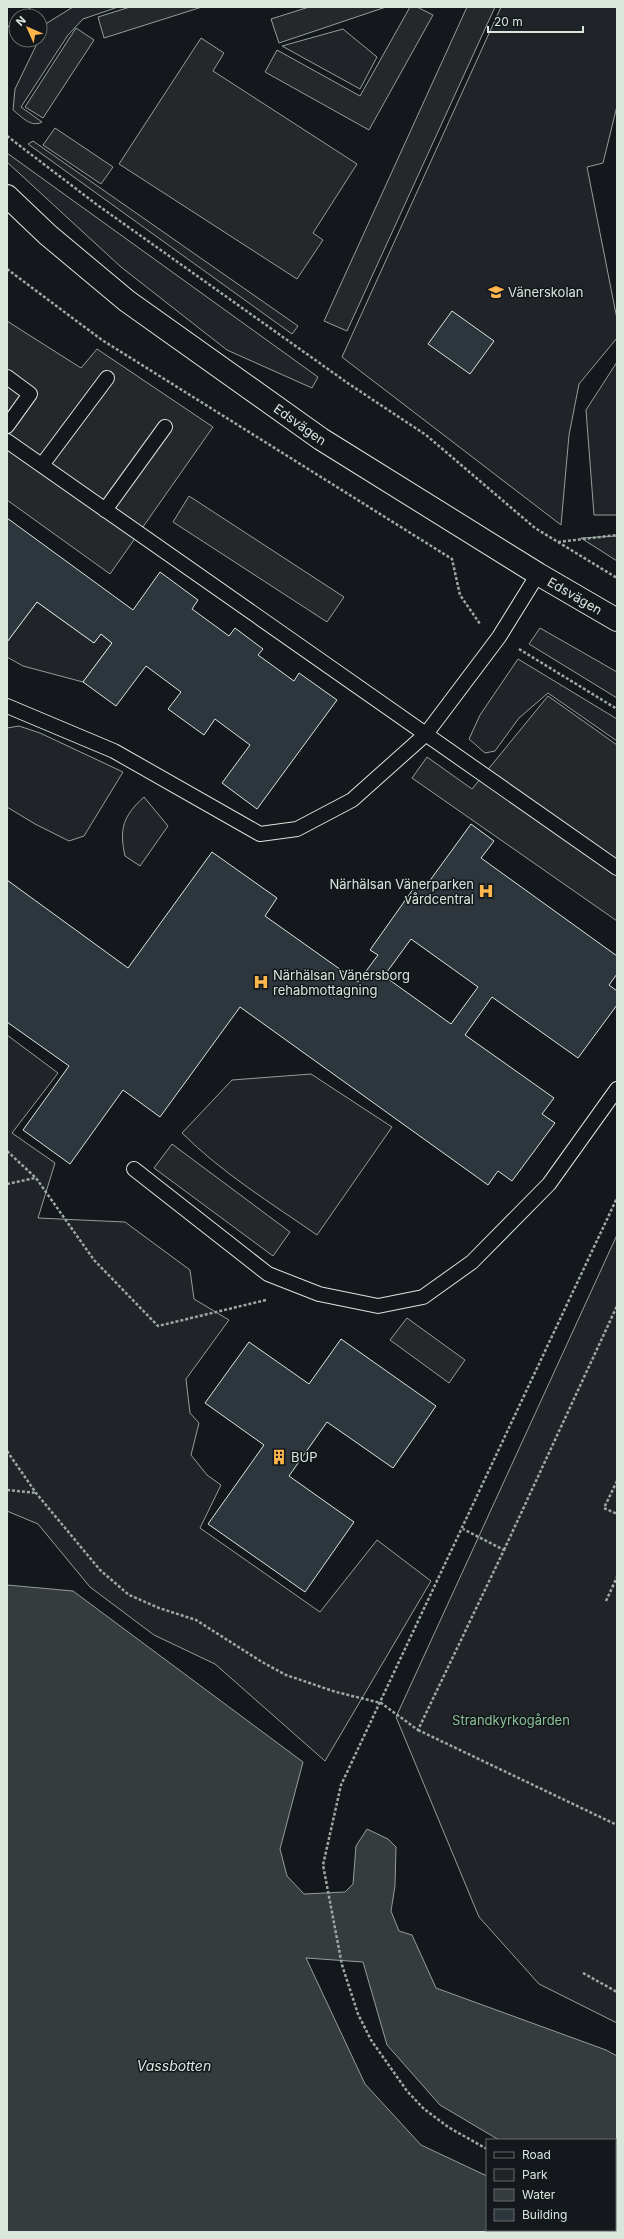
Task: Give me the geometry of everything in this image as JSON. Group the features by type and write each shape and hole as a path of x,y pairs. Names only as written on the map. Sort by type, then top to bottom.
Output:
{"main road":[{"path":"7,15 18,7"},
{"name":"Edsvägen","path":"7,196 48,235 127,301 321,439 538,574 617,620"}],"lane":[{"path":"7,378 30,394 7,426"},
{"path":"42,465 107,378"},
{"path":"105,510 165,427"},
{"path":"7,441 617,868"},
{"path":"7,706 114,751 260,834 297,829 352,800 426,734 498,637 538,574"},
{"path":"134,1169 268,1274 319,1294 378,1306 423,1297 472,1262 549,1184 617,1089"}],"path":[{"path":"7,136 96,204 349,384 426,435 536,528 617,578"},
{"path":"7,269 102,340 452,559 460,595 481,625 498,637 617,709"},
{"path":"557,542 617,535"},
{"path":"7,1151 36,1178 94,1260 158,1326 306,1289"},
{"path":"7,1184 36,1178"},
{"path":"486,2148 448,2127 424,2109 406,2091 371,2040 356,2008 342,1965 323,1864 341,1785 463,1529 557,1322 617,1198"},
{"path":"418,1730 504,1550 617,1306"},
{"path":"7,1451 36,1493 100,1570 129,1595 158,1608 196,1620 262,1662 286,1675 336,1692 381,1703 418,1730 617,1825"},
{"path":"617,1482 604,1508 617,1514"},
{"path":"7,1490 36,1493"},
{"path":"463,1529 504,1550"},
{"path":"606,1601 617,1577"},
{"path":"583,1973 617,1992"}],"green space":[{"path":"73,7 118,7 83,19 68,35 21,107 42,122 34,124 30,123 13,110 15,89 35,48 48,48 48,22"},
{"name":"Vänerskolan","path":"501,7 617,7 617,106 603,163 587,167 617,319 617,338 579,384 569,435 561,525 342,357"},
{"path":"343,29 377,57 360,89 282,46"},
{"path":"33,141 298,326 292,334 28,144"},
{"path":"7,153 318,377 312,388 227,350 121,267 7,162"},
{"path":"617,362 617,515 594,515 586,410"},
{"path":"617,536 617,561 581,538"},
{"path":"37,602 94,643 101,634 112,643 83,682 23,666 7,657 7,642"},
{"path":"540,628 617,672 617,698 529,644"},
{"path":"518,659 617,719 617,741 548,693 519,718 495,751 485,753 469,739 480,715"},
{"path":"19,726 40,733 123,772 84,836 69,841 35,824 7,807 7,728"},
{"path":"144,797 168,826 140,866 125,856 122,838 124,824 127,817 131,810"},
{"path":"7,1035 58,1073 12,1133 55,1163 38,1218 125,1222 190,1270 194,1299 229,1320 186,1379 190,1413 199,1423 191,1455 207,1475 221,1485 200,1528 320,1612 377,1540 431,1581 325,1761 215,1664 154,1635 90,1587 38,1524 7,1511"},
{"path":"311,1074 392,1127 317,1235 230,1174 197,1148 182,1133 232,1080"},
{"name":"Strandkyrkogården","path":"617,1235 617,2023 539,1984 479,1917 396,1717"}],"shaded area":[{"path":"130,7 202,7 104,38 98,17"},
{"path":"309,7 386,7 279,43 271,19"},
{"path":"410,7 417,7 433,15 369,130 265,72 277,50 360,96"},
{"path":"467,7 495,7 347,331 324,321"},
{"path":"76,28 94,40 43,118 25,107"},
{"path":"201,38 224,53 213,71 357,164 313,233 323,240 297,279 119,164"},
{"path":"55,128 113,167 101,184 43,145"},
{"path":"7,321 81,368 97,349 213,427 110,574 7,500"},
{"path":"189,496 344,597 327,622 173,522"},
{"path":"548,696 617,745 617,921 412,778 427,757 472,789"},
{"path":"172,1144 290,1232 273,1256 154,1168"},
{"path":"407,1318 465,1360 449,1383 390,1340"}],"water":[{"name":"Vassbotten","path":"7,1585 73,1591 303,1762 280,1849 287,1876 304,1894 345,1892 353,1884 356,1846 367,1829 388,1839 396,1847 395,1886 391,1911 399,1931 412,1935 436,1988 606,2050 617,2056 617,2186 616,2139 497,2139 440,2105 387,2045 363,1962 306,1958 365,2084 421,2145 486,2176 486,2231 604,2232 7,2232"}],"building":[{"path":"452,311 494,341 470,374 428,344"},
{"path":"7,518 133,610 160,572 198,600 192,609 229,636 235,628 263,649 258,655 294,681 299,673 337,700 257,809 222,783 250,745 215,719 204,735 168,709 181,692 146,666 116,706 83,682 112,643 101,634 94,643 37,602 7,642"},
{"path":"471,824 494,841 481,858 617,956 617,974 609,985 617,991 617,1005 578,1058 492,997 465,1035 554,1098 542,1114 555,1123 512,1181 498,1171 488,1185 240,1007 160,1117 123,1090 70,1164 23,1130 69,1066 7,1022 7,880 128,968 212,852 277,898 265,916 358,982 378,955 370,950 416,885 423,890","holes":["411,939 478,987 451,1024 384,976"]},
{"name":"BUP","path":"341,1339 436,1406 393,1468 327,1422 289,1476 354,1522 305,1592 208,1524 264,1445 205,1403 249,1342 309,1384"}],"place":[{"name":"Vänerskolan","path":"496,292"},
{"name":"Närhälsan Vänerparken vårdcentral","path":"486,891"},
{"name":"Närhälsan Vänersborg rehabmottagning","path":"261,982"},
{"name":"BUP","path":"279,1457"}]}
